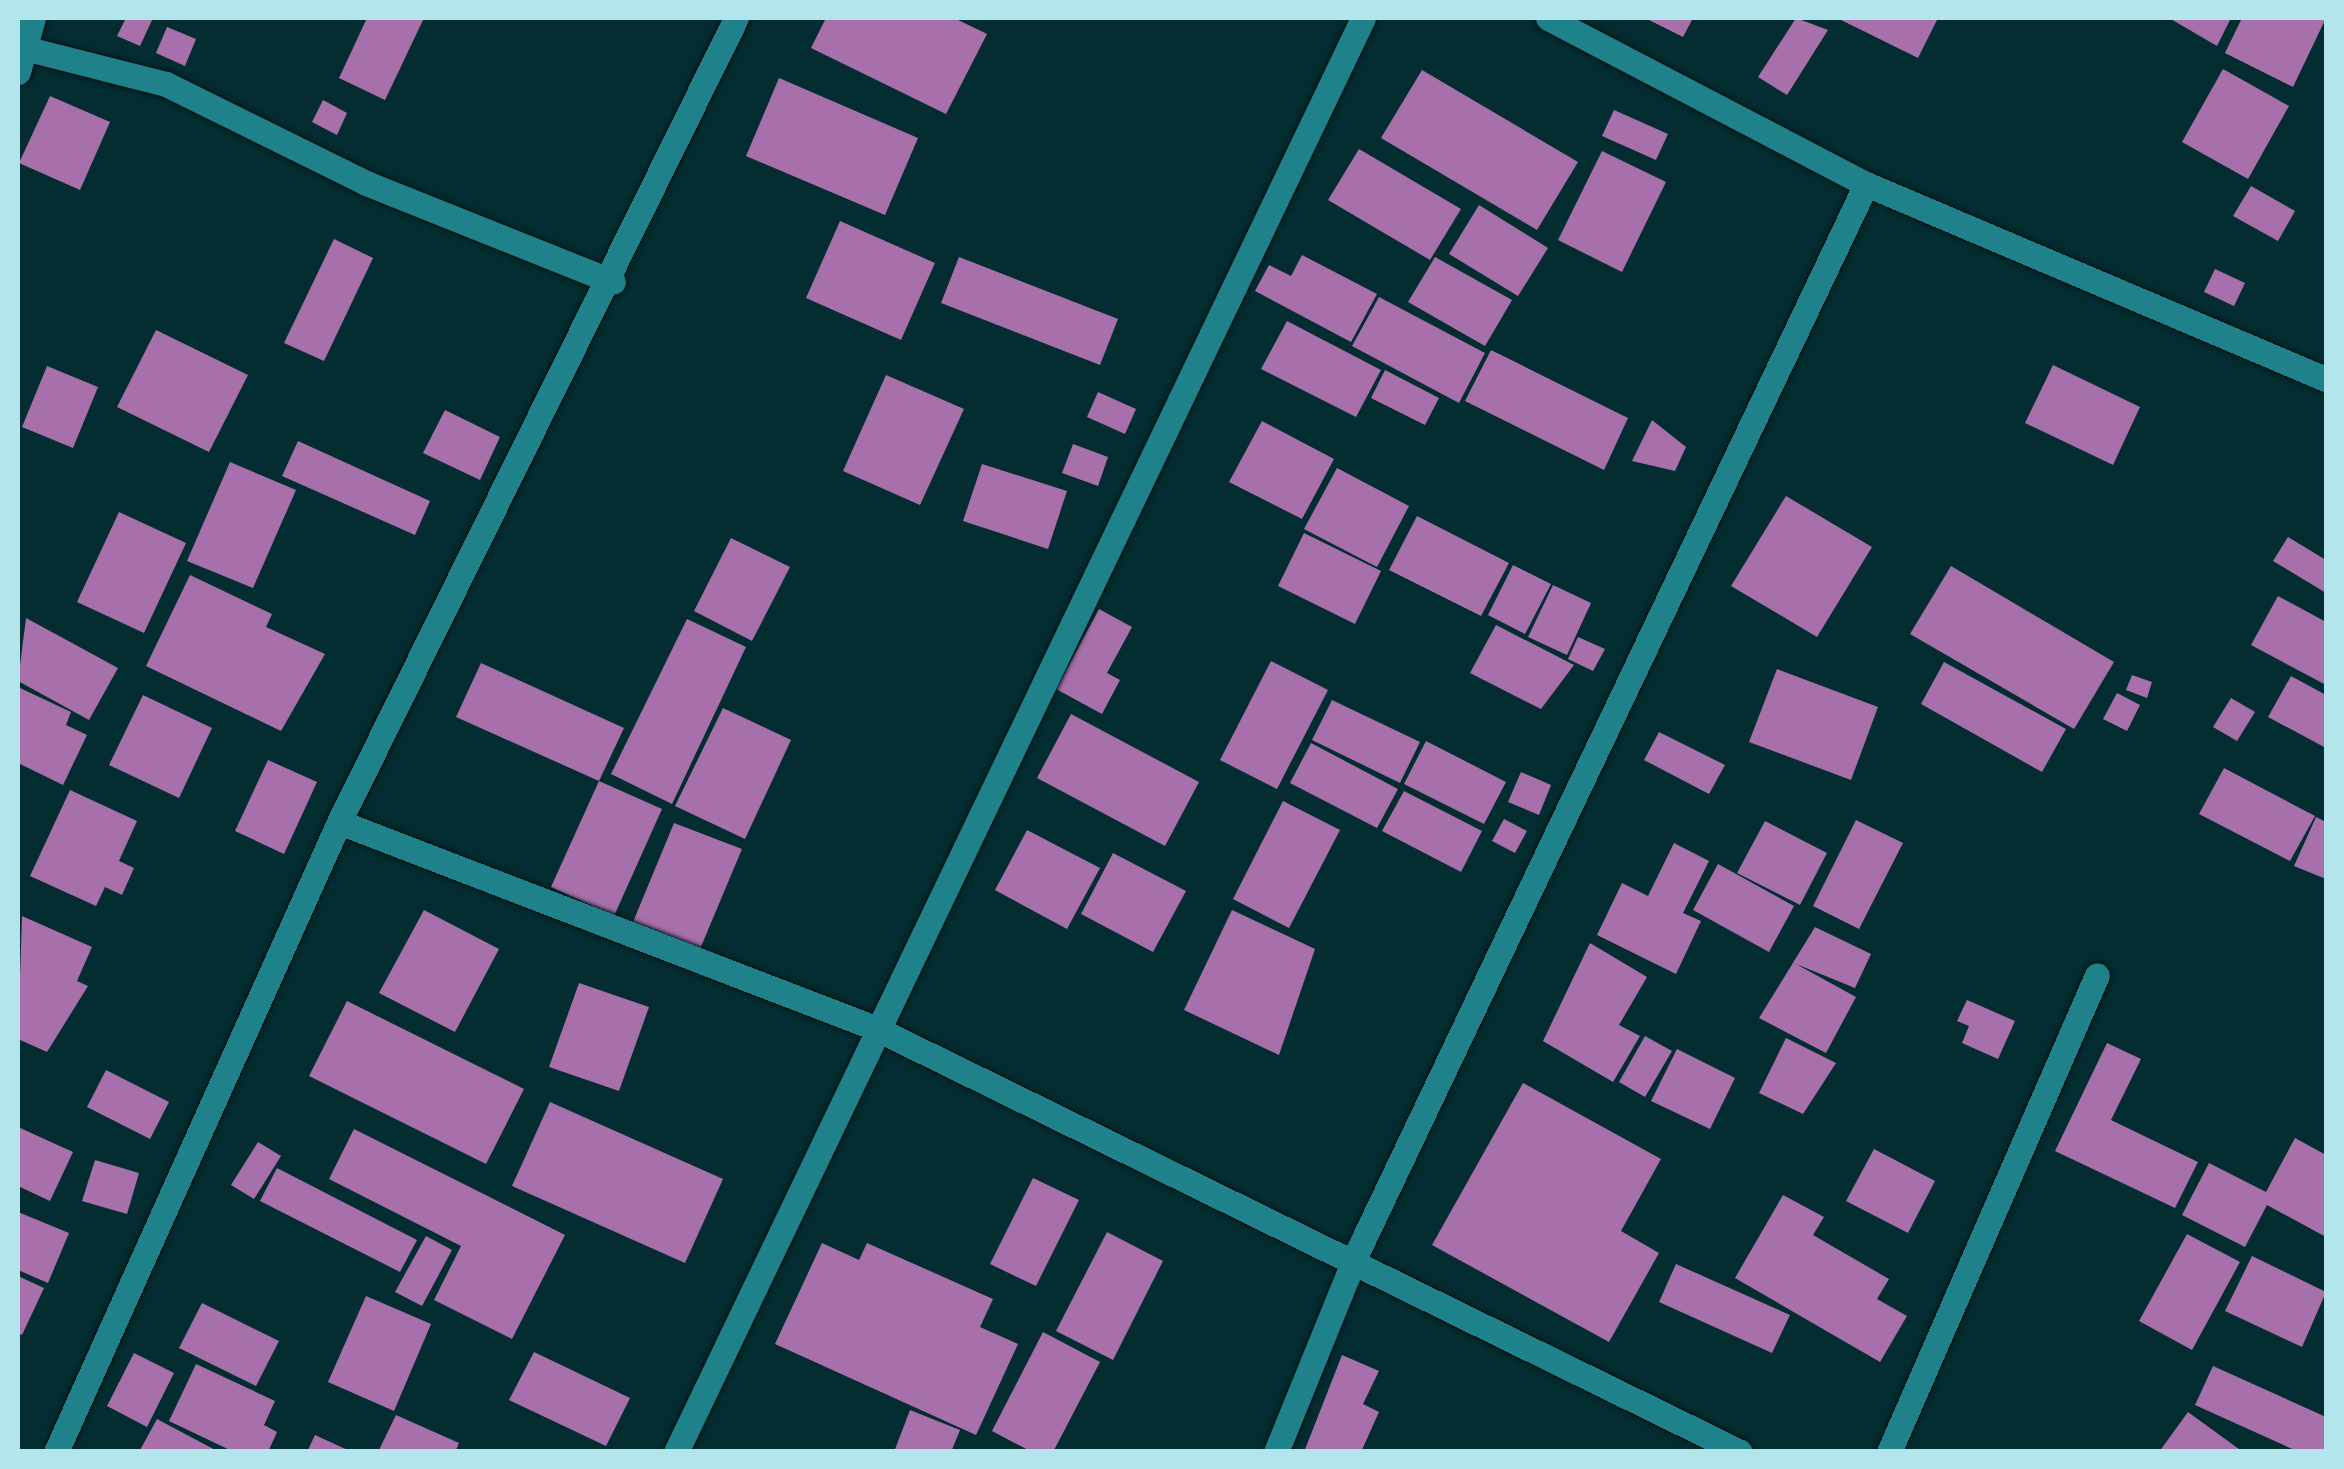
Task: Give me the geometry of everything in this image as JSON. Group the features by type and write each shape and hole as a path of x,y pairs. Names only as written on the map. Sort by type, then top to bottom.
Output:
{"street":[{"path":"33,18 21,60 166,84 366,183 613,282"},
{"path":"56,1452 338,822 613,282 736,18"},
{"path":"676,1452 875,1028 1363,18"},
{"path":"1548,18 1866,184 2326,379"},
{"path":"1276,1452 1355,1257 1866,184"},
{"path":"338,822 875,1028 1355,1257 1740,1452"},
{"path":"1890,1452 2098,975"}],"building":[{"path":"126,18 153,18 140,46 117,36"},
{"path":"367,18 424,18 385,100 339,78"},
{"path":"826,18 954,18 987,34 946,114 811,48"},
{"path":"1645,18 1693,18 1683,37"},
{"path":"1796,18 1828,30 1787,95 1758,77"},
{"path":"1837,18 1938,18 1918,58"},
{"path":"2169,18 2231,18 2217,46"},
{"path":"2242,18 2326,18 2293,87 2225,53"},
{"path":"167,27 196,39 185,66 156,53"},
{"path":"2223,69 2289,106 2248,179 2182,142"},
{"path":"1422,70 1578,162 1537,230 1381,138"},
{"path":"779,78 918,138 885,215 746,156"},
{"path":"50,96 110,122 80,190 19,163"},
{"path":"323,100 347,113 337,135 312,122"},
{"path":"1614,110 1668,134 1656,160 1602,136"},
{"path":"1359,149 1461,209 1430,260 1328,200"},
{"path":"1602,151 1666,182 1622,272 1558,240"},
{"path":"2251,186 2295,211 2278,241 2233,216"},
{"path":"1479,205 1548,248 1518,296 1449,254"},
{"path":"840,221 935,263 901,340 806,298"},
{"path":"334,239 373,258 324,361 284,343"},
{"path":"1302,255 1377,294 1351,342 1255,291 1269,265 1291,276"},
{"path":"959,257 1118,319 1100,365 941,303"},
{"path":"1435,257 1512,300 1485,346 1408,302"},
{"path":"2215,269 2245,283 2234,306 2204,292"},
{"path":"1379,297 1485,353 1459,403 1352,346"},
{"path":"1287,321 1381,370 1356,417 1261,369"},
{"path":"156,330 248,375 209,452 117,407"},
{"path":"1491,350 1628,418 1604,470 1465,401"},
{"path":"2053,365 2140,407 2113,465 2025,423"},
{"path":"47,366 98,387 73,448 22,427"},
{"path":"1385,370 1439,398 1425,425 1371,398"},
{"path":"886,375 964,409 920,505 843,471"},
{"path":"1098,392 1136,409 1125,434 1087,417"},
{"path":"445,410 500,437 480,480 423,453"},
{"path":"1652,420 1686,447 1675,471 1632,461"},
{"path":"1262,421 1334,459 1302,519 1229,482"},
{"path":"298,441 430,501 415,535 282,476"},
{"path":"1073,444 1108,457 1098,486 1062,473"},
{"path":"230,462 296,490 253,588 187,561"},
{"path":"982,464 1067,491 1048,549 963,521"},
{"path":"1337,468 1409,506 1377,567 1304,529"},
{"path":"1786,496 1872,547 1817,637 1731,586"},
{"path":"119,512 186,543 144,633 77,602"},
{"path":"1417,516 1509,563 1481,616 1389,570"},
{"path":"1304,533 1381,571 1355,624 1278,586"},
{"path":"2288,537 2326,560 2326,593 2273,561"},
{"path":"731,538 790,567 752,641 694,611"},
{"path":"1513,565 1551,584 1525,634 1488,615"},
{"path":"1951,566 2114,662 2074,729 1910,634"},
{"path":"190,575 272,614 266,627 325,654 281,731 146,666"},
{"path":"1553,585 1591,603 1567,655 1528,637"},
{"path":"2278,596 2326,622 2326,685 2251,645"},
{"path":"1099,609 1132,627 1107,673 1120,680 1102,714 1056,689"},
{"path":"26,618 118,668 89,720 18,681"},
{"path":"687,619 746,647 672,804 611,774"},
{"path":"1496,625 1574,665 1541,709 1470,673"},
{"path":"1578,637 1605,649 1593,671 1568,659"},
{"path":"1271,661 1328,690 1277,789 1220,760"},
{"path":"1944,662 2066,729 2042,772 1921,704"},
{"path":"481,663 624,728 599,781 456,717"},
{"path":"1777,669 1878,707 1851,780 1749,742"},
{"path":"2132,675 2152,682 2147,698 2126,690"},
{"path":"2291,676 2326,695 2326,748 2268,717"},
{"path":"18,687 71,712 66,725 87,735 63,785 18,763"},
{"path":"2117,693 2140,705 2127,731 2103,719"},
{"path":"143,695 212,728 179,798 109,765"},
{"path":"2231,698 2255,712 2237,741 2213,727"},
{"path":"1332,700 1420,742 1400,783 1312,740"},
{"path":"723,708 791,740 745,839 675,806"},
{"path":"1071,714 1199,782 1165,846 1037,778"},
{"path":"1659,732 1725,765 1709,794 1644,760"},
{"path":"1426,741 1506,782 1484,824 1404,784"},
{"path":"1311,743 1398,789 1377,828 1290,783"},
{"path":"268,760 317,782 284,854 235,831"},
{"path":"2224,768 2315,816 2290,861 2199,814"},
{"path":"1521,772 1551,785 1539,815 1508,802"},
{"path":"599,781 662,809 614,916 551,887"},
{"path":"70,790 137,821 119,861 134,868 122,895 105,887 96,906 30,876"},
{"path":"1404,791 1482,831 1461,872 1382,831"},
{"path":"1283,801 1340,830 1289,928 1233,899"},
{"path":"2316,817 2326,822 2326,879 2294,866"},
{"path":"1504,819 1527,831 1515,853 1492,841"},
{"path":"1856,820 1903,843 1859,929 1813,906"},
{"path":"1765,821 1827,853 1800,905 1737,873"},
{"path":"674,823 742,849 700,949 633,922"},
{"path":"1027,830 1100,868 1067,929 995,890"},
{"path":"1674,843 1709,861 1683,913 1701,921 1676,974 1597,935 1622,883 1648,896"},
{"path":"1113,853 1186,891 1153,952 1081,914"},
{"path":"1718,864 1794,906 1769,952 1693,910"},
{"path":"424,910 499,949 455,1032 379,993"},
{"path":"1232,910 1315,949 1279,1055 1184,1010"},
{"path":"22,916 92,947 77,981 88,986 47,1052 18,1039"},
{"path":"1815,927 1871,954 1855,988 1796,964 1856,997 1826,1053 1759,1018"},
{"path":"1590,943 1647,977 1619,1025 1640,1036 1613,1082 1543,1041"},
{"path":"579,983 649,1007 619,1091 549,1067"},
{"path":"1967,1000 2015,1021 1998,1059 1962,1043 1969,1026 1957,1021"},
{"path":"347,1001 524,1089 486,1164 309,1076"},
{"path":"1645,1036 1672,1051 1645,1097 1619,1082"},
{"path":"1786,1038 1836,1063 1803,1114 1759,1093"},
{"path":"2107,1043 2141,1059 2111,1120 2198,1162 2175,1208 2055,1151"},
{"path":"1677,1049 1735,1078 1710,1129 1651,1101"},
{"path":"106,1070 169,1102 150,1139 87,1107"},
{"path":"1523,1083 1661,1159 1621,1231 1659,1253 1609,1342 1432,1245"},
{"path":"550,1102 723,1179 685,1263 512,1186"},
{"path":"18,1127 73,1152 50,1201 18,1186"},
{"path":"354,1129 565,1235 512,1339 434,1300 461,1246 329,1179"},
{"path":"2295,1138 2326,1155 2326,1237 2267,1205 2245,1247 2182,1215 2209,1163 2266,1192"},
{"path":"258,1142 281,1156 254,1199 231,1185"},
{"path":"1874,1149 1935,1181 1908,1233 1846,1201"},
{"path":"95,1160 139,1173 127,1214 82,1201"},
{"path":"277,1168 417,1240 400,1272 260,1201"},
{"path":"1033,1178 1079,1200 1036,1286 990,1264"},
{"path":"1783,1195 1824,1217 1813,1235 1889,1279 1877,1299 1907,1316 1880,1362 1735,1278"},
{"path":"18,1212 69,1233 48,1283 18,1270"},
{"path":"1107,1232 1163,1261 1113,1360 1056,1331"},
{"path":"2187,1234 2240,1262 2192,1350 2139,1321"},
{"path":"426,1236 452,1250 422,1306 395,1292"},
{"path":"822,1243 859,1260 867,1243 993,1299 980,1327 1018,1344 976,1435 775,1344"},
{"path":"2252,1256 2326,1292 2302,1347 2225,1311"},
{"path":"1676,1264 1790,1315 1772,1353 1659,1302"},
{"path":"18,1276 44,1288 22,1335 18,1333"},
{"path":"366,1296 431,1324 394,1411 328,1382"},
{"path":"202,1303 279,1341 256,1386 179,1348"},
{"path":"1043,1332 1100,1362 1053,1452 1032,1452 992,1431"},
{"path":"534,1352 630,1398 606,1446 509,1400"},
{"path":"134,1353 174,1373 147,1427 107,1406"},
{"path":"1342,1355 1379,1371 1363,1404 1379,1412 1361,1452 1304,1452"},
{"path":"196,1364 275,1401 264,1425 277,1432 268,1452 234,1452 169,1421"},
{"path":"2213,1366 2326,1417 2326,1452 2299,1452 2195,1405"},
{"path":"910,1410 960,1430 951,1452 894,1452"},
{"path":"2188,1412 2243,1452 2159,1452"},
{"path":"396,1415 459,1443 455,1452 378,1452"},
{"path":"157,1419 219,1452 139,1452"},
{"path":"315,1435 352,1452 307,1452"}]}
